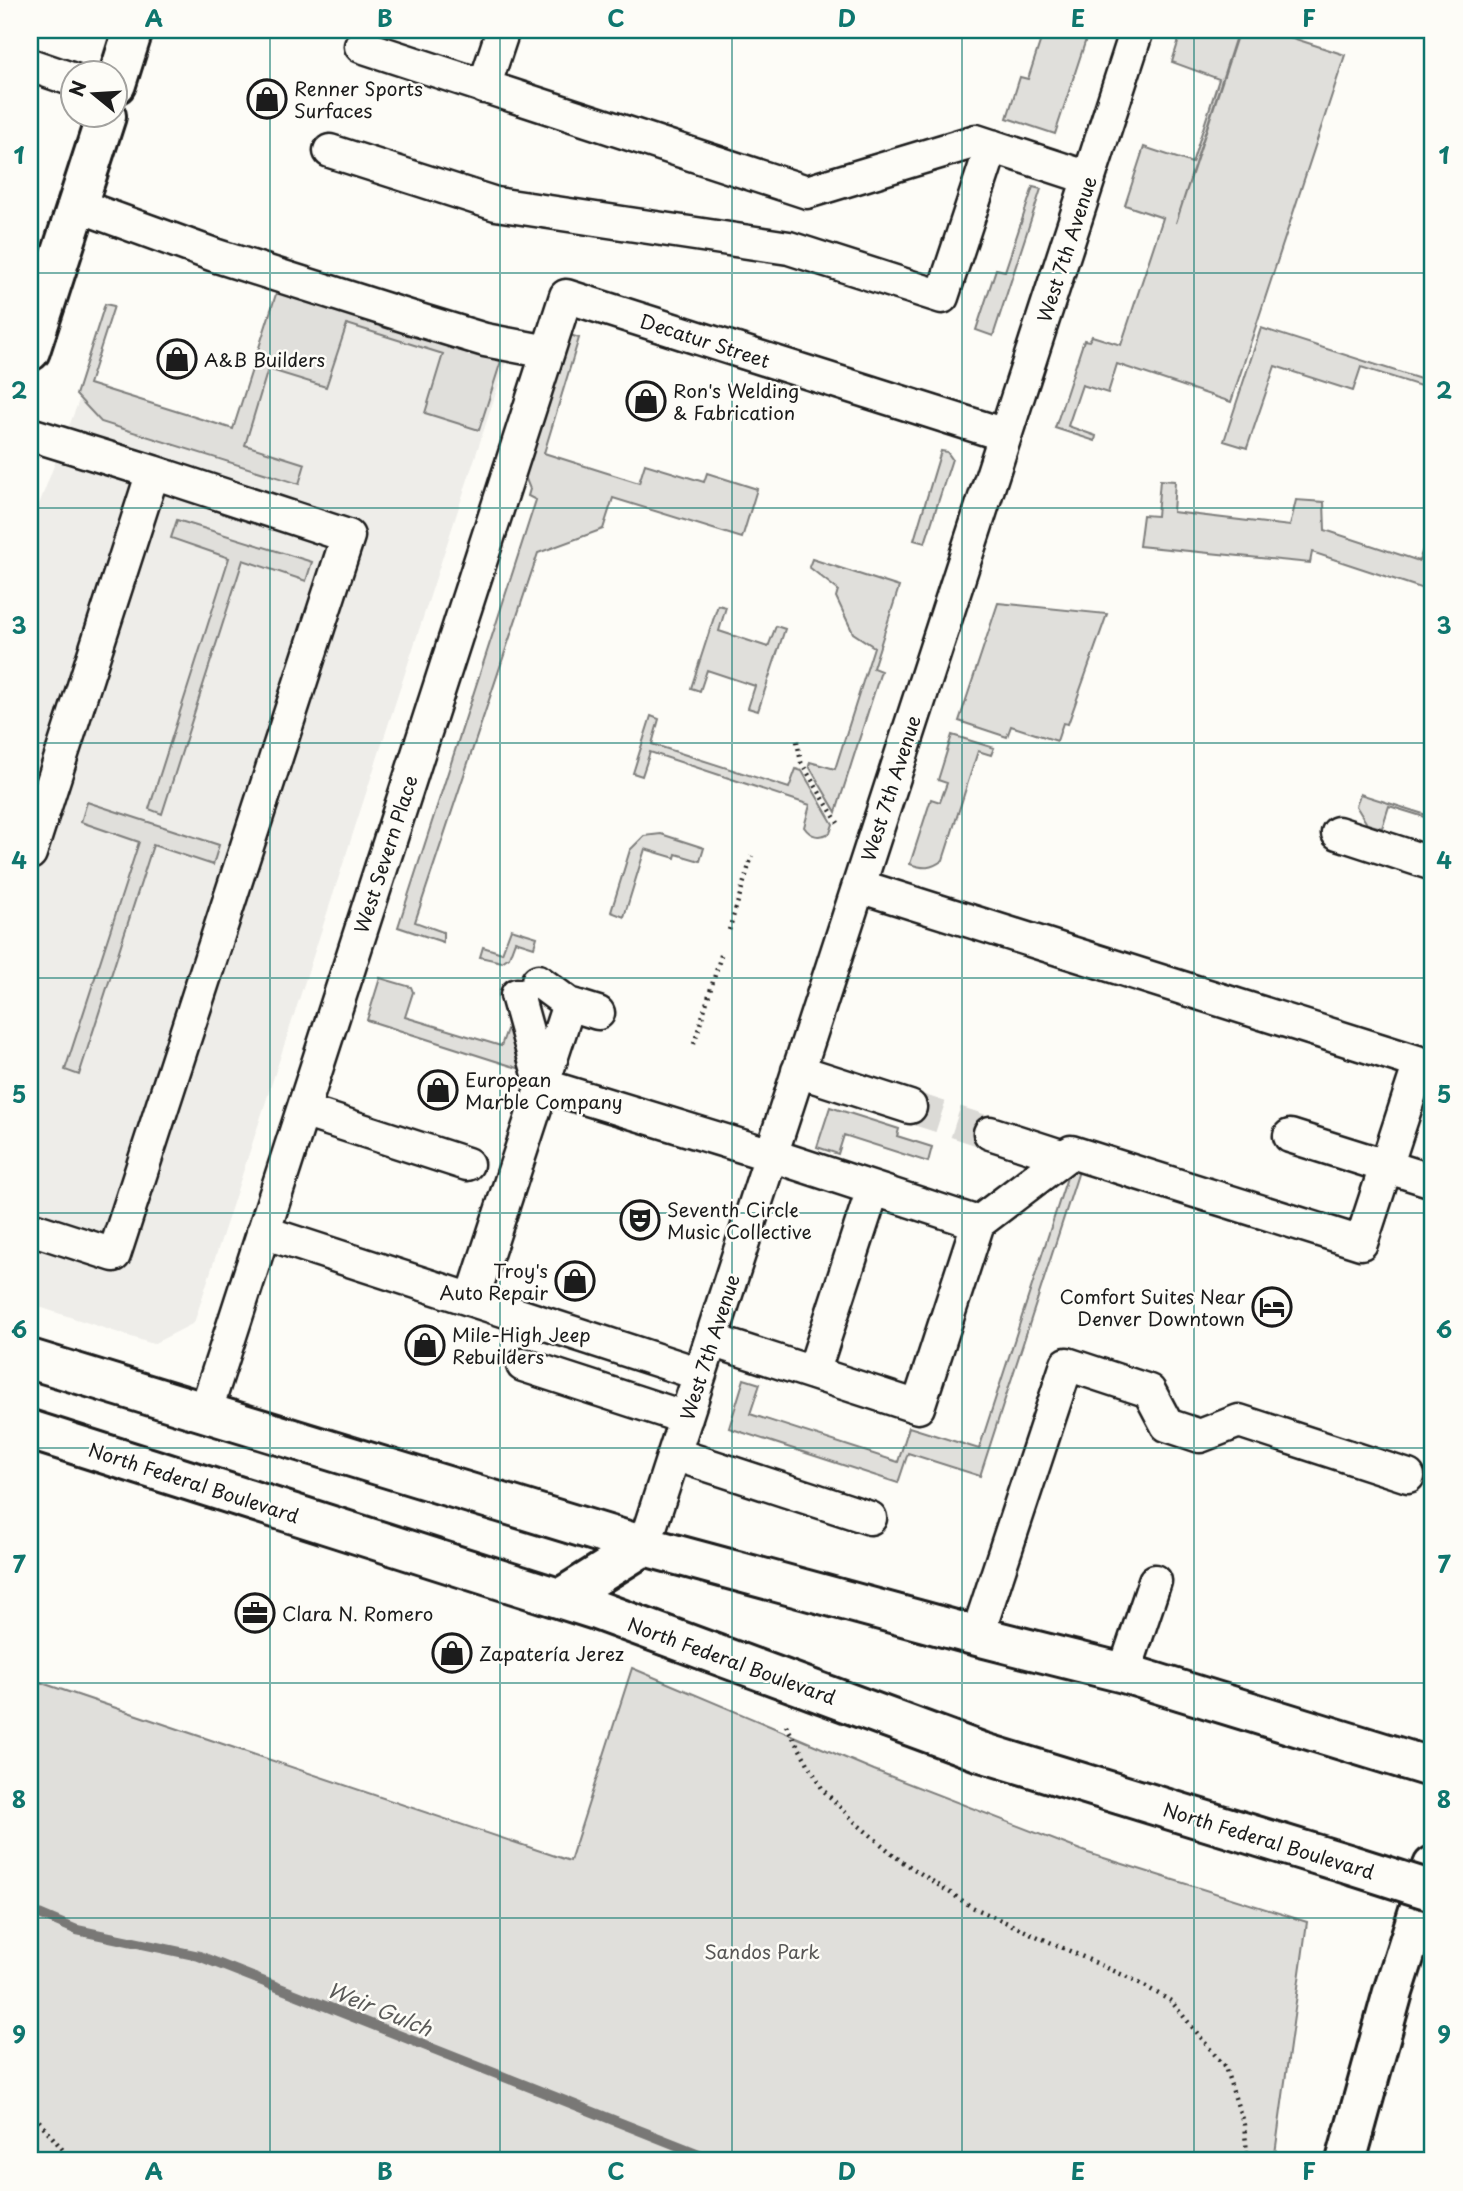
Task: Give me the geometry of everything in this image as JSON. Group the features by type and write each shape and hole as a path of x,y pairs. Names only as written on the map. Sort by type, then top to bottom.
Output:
{"main road":[{"path":"124,60 133,30"},
{"path":"30,352 101,130"},
{"path":"30,1359 644,1546 977,1636 1124,1672 1433,1768"},
{"name":"North Federal Boulevard","path":"30,1430 561,1598 981,1752 1433,1891"},
{"path":"561,1598 644,1546"},
{"path":"1346,2161 1393,1992 1433,1866"}],"street":[{"path":"484,87 503,30"},
{"name":"West 7th Avenue","path":"644,1546 1137,30"},
{"path":"361,46 807,192 976,141 1089,178"},
{"path":"30,65 60,75"},
{"path":"330,151 496,204 789,248 942,297 992,146"},
{"path":"77,205 217,256 442,327 495,343 548,352"},
{"name":"Decatur Street","path":"566,296 1005,435"},
{"name":"West Severn Place","path":"205,1413 566,296"},
{"path":"30,434 348,536 114,1255 30,1228"},
{"path":"30,853 153,472"},
{"path":"1338,833 1433,864"},
{"path":"711,1340 918,1407 978,1223 1071,1152 1361,1243 1386,1166 1427,1065 859,886"},
{"path":"472,1300 542,1085 583,1008 527,988 542,1085"},
{"path":"798,1072 910,1107"},
{"path":"542,1085 771,1155 978,1223"},
{"path":"303,1111 467,1164"},
{"path":"990,1133 1064,1157"},
{"path":"1290,1136 1433,1181"},
{"path":"813,1373 873,1189"},
{"path":"263,1232 700,1374"},
{"path":"977,1636 1067,1364 1149,1391 1167,1425 1200,1436 1239,1421 1408,1476"},
{"path":"523,1365 686,1418"},
{"path":"674,1454 870,1518"},
{"path":"1124,1672 1154,1581"}],"path":[{"path":"797,741 801,762 838,823"},
{"path":"729,930 752,856"},
{"path":"694,1044 722,952"},
{"path":"786,1726 823,1790 857,1824 900,1860 972,1907 1134,1980 1171,2001 1225,2067 1244,2125 1248,2161"},
{"path":"30,2110 72,2161"}],"shaded area":[{"path":"277,291 506,362 194,1323 153,1344 30,1304 30,528 86,382 234,429"}],"green space":[{"path":"1044,30 1089,30 1055,134 1007,118 1020,77 1028,79"},
{"path":"1182,30 1238,30 1176,223 1239,30 1268,30 1345,55 1231,402 1117,364 1108,393 1082,385 1068,426 1096,436 1095,441 1055,428 1084,340 1089,341 1092,336 1121,345 1163,218 1125,205 1144,147 1192,163 1219,79 1172,62"},
{"path":"1033,187 1041,189 993,336 976,330 996,269 1005,271"},
{"path":"277,291 501,361 479,430 425,413 443,354 347,324 326,387 268,369 245,445 305,464 299,484 101,422 76,395 105,304 114,306 89,384 233,429"},
{"path":"1261,328 1433,383 1433,390 1361,367 1353,391 1275,366 1247,448 1224,441"},
{"path":"567,334 579,338 544,453 639,483 645,464 704,482 707,473 757,489 742,538 613,498 603,529 538,553 415,922 443,932 443,942 398,927 536,500 528,496 530,489 523,472"},
{"path":"941,451 947,452 952,459 925,543 914,540"},
{"path":"1160,480 1175,481 1173,512 1290,526 1296,500 1324,502 1325,530 1419,561 1428,534 1433,536 1433,592 1312,552 1310,563 1139,546 1143,515 1157,516"},
{"path":"177,520 312,562 306,581 243,560 162,814 149,809 229,558 171,538"},
{"path":"812,559 899,587 873,668 881,671 836,812 809,766 810,762 835,769 874,647 853,633 836,597 838,590 809,567"},
{"path":"998,603 1107,614 1068,724 1063,723 1057,741 1011,726 1007,737 959,721"},
{"path":"718,605 726,607 719,631 768,647 776,626 785,629 758,711 748,708 755,686 707,670 700,691 691,688"},
{"path":"651,716 659,719 652,744 789,788 796,769 802,771 833,824 830,833 816,836 804,827 810,805 650,752 642,776 633,773"},
{"path":"952,735 994,748 991,755 978,751 943,860 931,867 915,866 910,864 931,799 940,802 947,783 938,780"},
{"path":"1360,794 1433,817 1433,845 1424,842 1431,819 1389,806 1382,828 1367,824 1356,806"},
{"path":"87,802 219,845 213,865 153,845 79,1075 65,1070 139,842 81,822"},
{"path":"661,834 704,848 700,861 676,854 675,858 645,849 624,917 611,912 630,850 644,836"},
{"path":"511,929 537,937 534,947 515,941 509,957 502,962 480,957 483,947 502,953"},
{"path":"380,978 411,987 413,992 405,1017 501,1046 510,1021 524,1070 367,1020"},
{"path":"830,1107 899,1129 897,1136 932,1147 928,1162 844,1135 838,1154 817,1147"},
{"path":"1073,1159 1079,1171 980,1476 908,1453 898,1483 729,1428 744,1379 760,1384 750,1414 898,1462 909,1427 979,1449"},
{"name":"Sandos Park","path":"632,1668 874,1770 1088,1853 1307,1922 1274,2161 30,2161 30,1679 570,1861"}],"waterway":[{"name":"Weir Gulch","path":"30,1910 77,1930 199,1956 704,2156 710,2161"}],"tunnel":[{"path":"910,1107 990,1133"}],"place":[{"name":"Renner Sports Surfaces","path":"267,99"},
{"name":"A&B Builders","path":"177,359"},
{"name":"Ron's Welding & Fabrication","path":"646,401"},
{"name":"European Marble Company","path":"438,1090"},
{"name":"Seventh Circle Music Collective","path":"640,1220"},
{"name":"Troy's Auto Repair","path":"575,1281"},
{"name":"Comfort Suites Near Denver Downtown","path":"1272,1307"},
{"name":"Mile-High Jeep Rebuilders","path":"425,1345"},
{"name":"Clara N. Romero","path":"255,1613"},
{"name":"Zapatería Jerez","path":"452,1653"}]}
